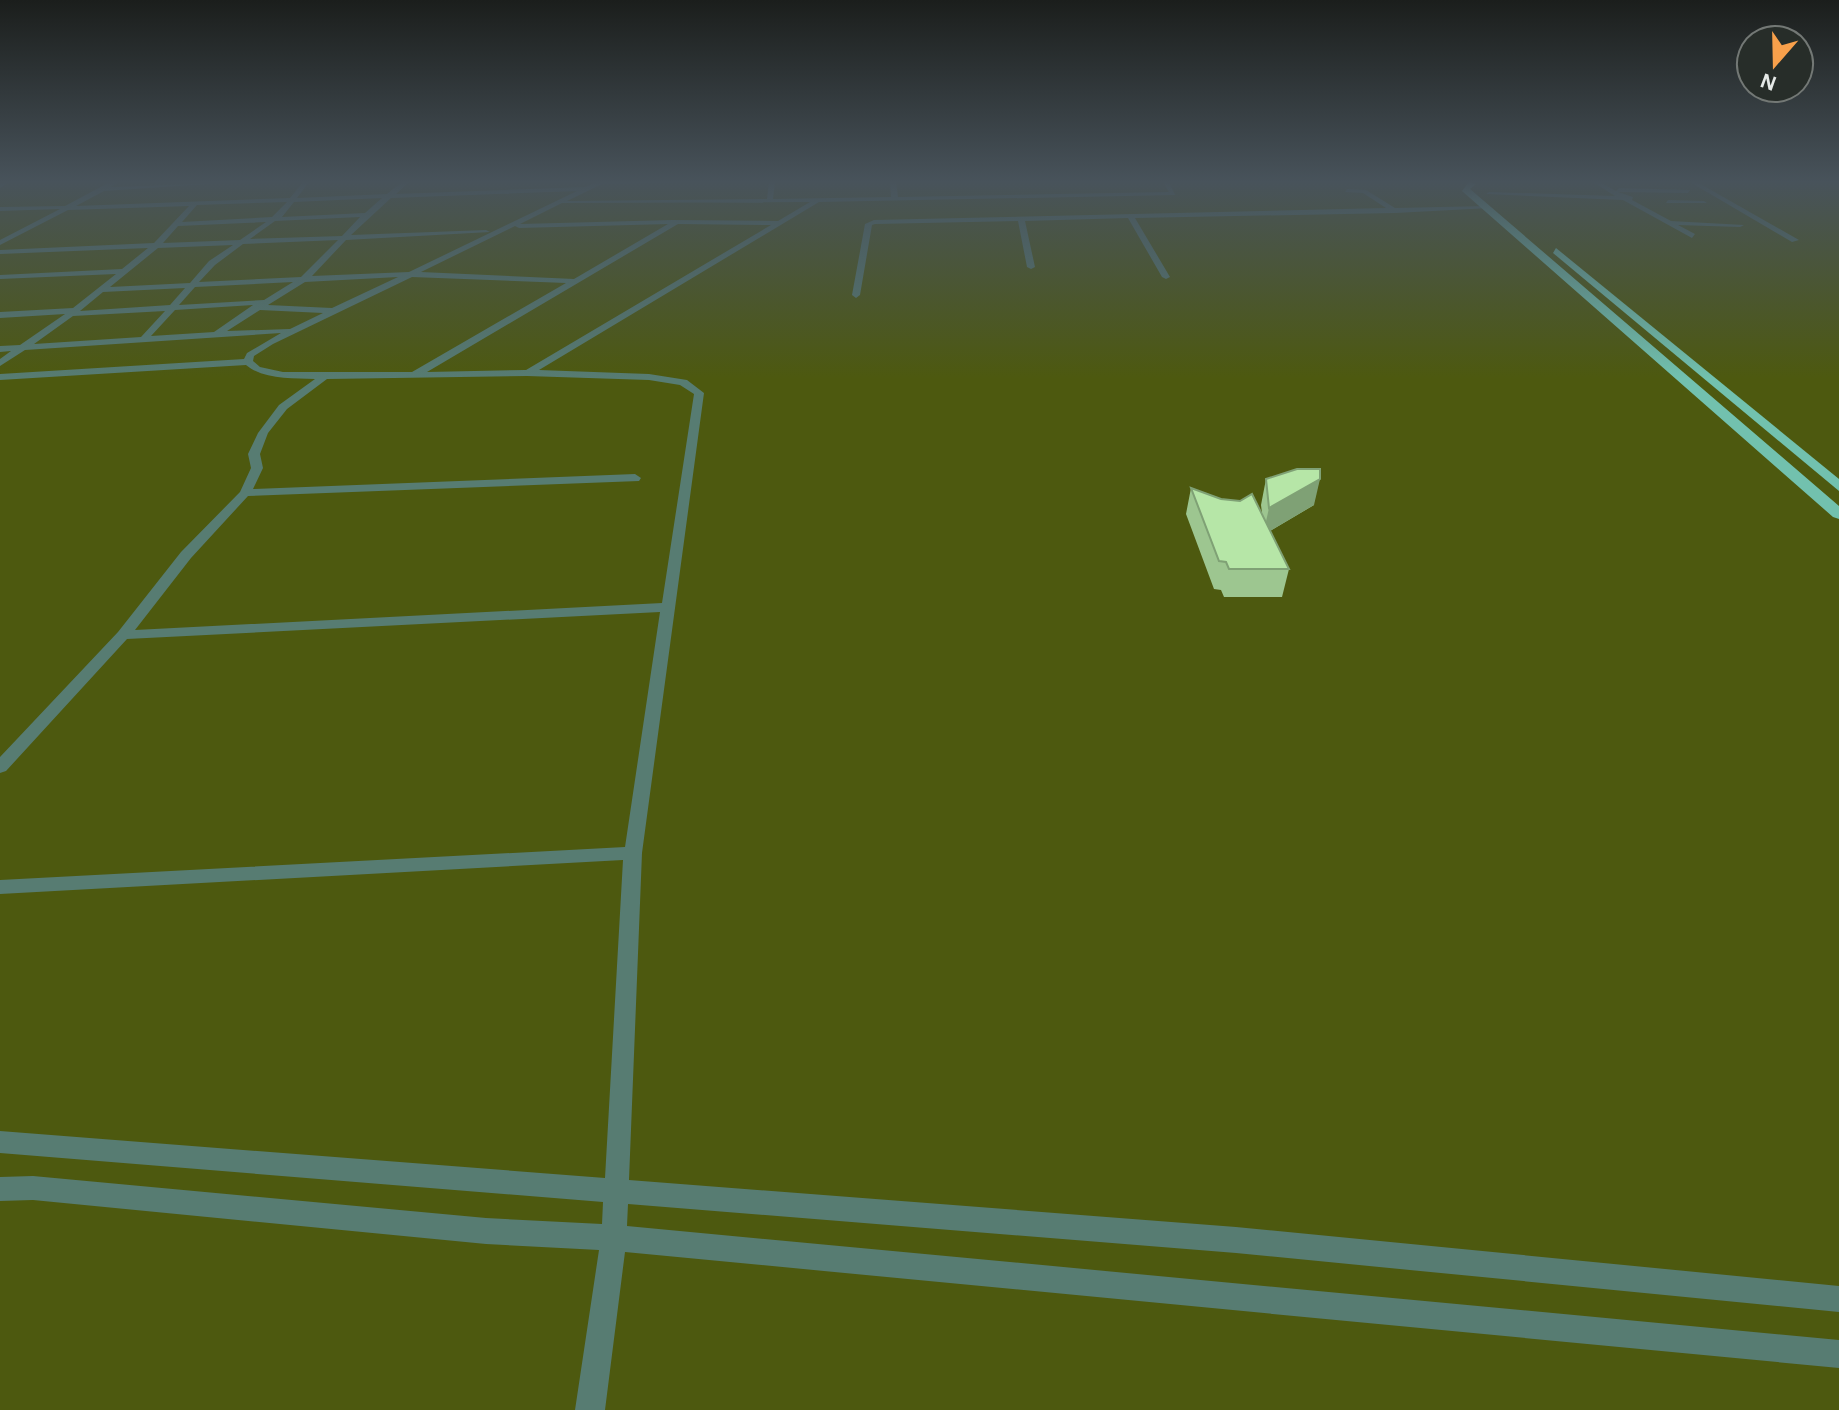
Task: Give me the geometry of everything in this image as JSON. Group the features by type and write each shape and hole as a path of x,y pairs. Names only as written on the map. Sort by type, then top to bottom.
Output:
{"main road":[{"path":"1533,248 1839,514"},
{"path":"1553,248 1839,487"}],"street":[{"path":"0,252 83,248"},
{"path":"0,363 72,312 153,248"},
{"path":"144,339 192,284 234,248"},
{"path":"218,333 307,277 334,248"},
{"path":"248,362 250,355 270,342 462,248"},
{"path":"410,377 632,248"},
{"path":"527,373 738,248"},
{"path":"856,295 865,248"},
{"path":"1027,248 1031,267"},
{"path":"1149,248 1166,277"},
{"path":"0,277 121,271"},
{"path":"99,290 406,274 575,281"},
{"path":"0,315 258,305 332,311"},
{"path":"0,349 300,329"},
{"path":"0,377 248,362 257,369 283,375 410,377 527,373 666,378 683,382 699,393 633,853 614,1238 590,1410"},
{"path":"0,767 123,635 186,555 245,493 257,468 254,454 263,433 283,407 325,376"},
{"path":"245,493 635,478"},
{"path":"123,635 668,607"},
{"path":"0,887 633,853"},
{"path":"0,1142 1236,1240 1839,1299"},
{"path":"0,1189 33,1188 486,1231 614,1238 1839,1354"}],"green space":[{"path":"0,248 1839,248 1839,1410 0,1410"}],"building":[{"path":"1297,469 1320,469 1320,479 1269,508 1266,479"},
{"path":"1191,488 1221,499 1240,501 1252,494 1289,569 1229,569 1226,562 1219,561"}]}
